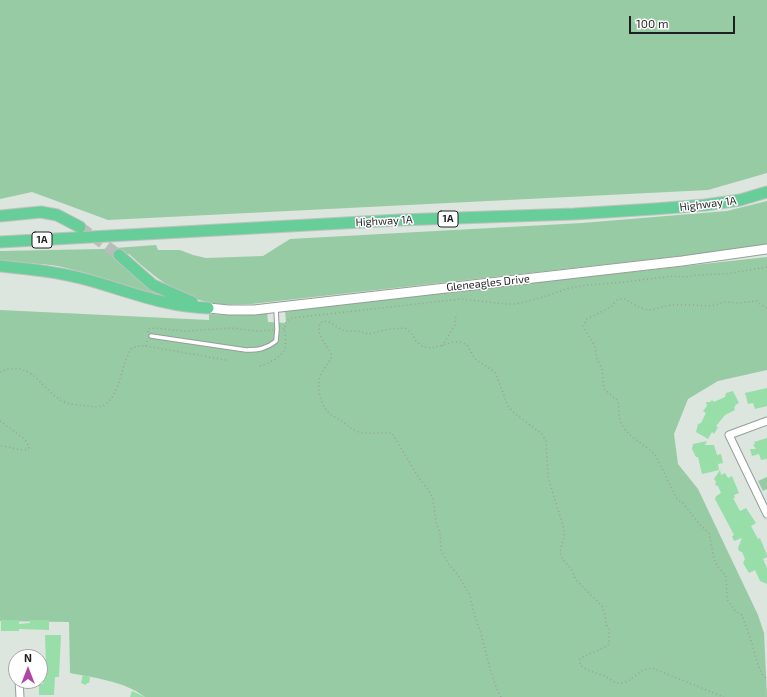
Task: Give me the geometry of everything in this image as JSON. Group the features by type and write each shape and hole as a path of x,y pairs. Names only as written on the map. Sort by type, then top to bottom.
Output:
{"main road":[{"name":"Highway 1A","path":"0,242 399,220 574,214 654,209 733,201 767,192"},
{"path":"0,216 41,212 57,215 80,227"},
{"path":"119,256 153,285 208,308"},
{"path":"0,266 60,273 89,280 140,296 190,308 208,308"}],"street":[{"name":"Gleneagles Drive","path":"208,308 242,310 276,307 682,261 767,249"},
{"path":"767,422 729,435 767,514"}],"lane":[{"path":"151,336 246,350 259,350 268,347 276,341 276,307"}],"path":[{"path":"260,366 268,364 281,355 285,349 286,321 292,318 461,299 516,304 588,284 625,282 672,276 686,277 695,275 725,274 767,268"},
{"path":"767,308 760,304 757,300 752,300 724,302 711,306 672,306 649,310 621,299 617,300 612,307 587,319 583,326 595,346 597,359 602,369 604,389 618,401 620,422 635,440 651,450 656,456 677,499 683,503 699,524 709,533 714,559 717,566 726,576 727,599 731,606 744,619 757,662 762,674 767,679"},
{"path":"442,346 455,324 456,315"},
{"path":"501,697 491,672 470,595 441,550 440,533 429,491 419,478 392,434 365,433 350,428 329,413 320,397 318,386 320,376 330,362 332,356 326,344 319,336 318,330 320,324 324,321 344,330 369,334 389,329 405,328 412,334 416,341 423,346 432,348 454,342 461,342 467,345 475,359 495,372 508,406 514,413 542,434 546,441 548,477 564,530 564,537 560,552 561,557 572,570 576,580 602,606 606,624 609,629 609,644 591,654 583,656 580,659 580,665 587,670 605,676 616,683 621,684 628,681 643,670 652,668 724,697"},
{"path":"146,346 149,328 184,332 231,328 258,331 285,329"},
{"path":"0,372 14,369 24,369 59,400 91,407 101,406 107,403 114,393 131,349 136,346 146,346 226,360"},
{"path":"0,421 23,438 29,447 26,450 23,450 0,446"}],"green space":[{"path":"0,0 767,0 767,173 708,190 108,220 32,192 0,199"},
{"path":"767,201 767,244 708,253 251,304 220,304 194,298 182,293 159,279 129,254 114,255 133,272 179,300 58,266 0,261 0,251 102,249 156,245 158,250 180,250 206,258 263,256 290,239 582,223 727,211"},
{"path":"767,257 767,370 718,381 688,399 674,434 678,464 698,489 758,615 764,633 767,697 145,697 128,687 119,684 70,673 69,622 0,621 0,310 209,320 209,314 231,315 267,311 268,322 286,323 285,310"},
{"path":"767,477 767,489 763,491 758,481"}],"building":[{"path":"767,388 767,406 755,409 753,403 748,404 745,393"},
{"path":"733,391 739,403 735,405 735,410 725,415 716,426 718,427 714,434 712,432 708,439 696,432 698,424 701,423 706,413 703,411 707,406 706,402 710,402 712,400 714,402 725,397 726,393"},
{"path":"767,438 767,459 761,460 759,454 752,456 750,449 756,449 753,445 755,444 754,442"},
{"path":"707,441 705,445 714,445 717,455 721,454 723,463 718,464 719,470 702,474 698,457 696,457 692,449 693,444"},
{"path":"720,470 721,475 725,473 728,478 732,476 739,493 734,495 735,498 733,498 740,511 746,508 756,523 751,526 758,539 760,538 767,555 767,557 763,559 767,568 767,584 760,581 755,570 749,573 743,563 745,559 742,552 739,551 738,548 742,538 734,541 732,536 734,535 715,499 716,496 721,493 718,486 715,485 716,482 714,479"},
{"path":"1,620 19,620 19,624 30,623 30,620 49,620 49,630 19,629 19,631 1,631"},
{"path":"45,635 61,635 59,677 55,677 54,695 39,695 39,689 48,689 48,649 45,649"},
{"path":"83,675 90,677 89,683 86,685 81,683"},
{"path":"132,691 145,697 130,697"}],"tunnel":[{"path":"80,227 119,255"}]}
